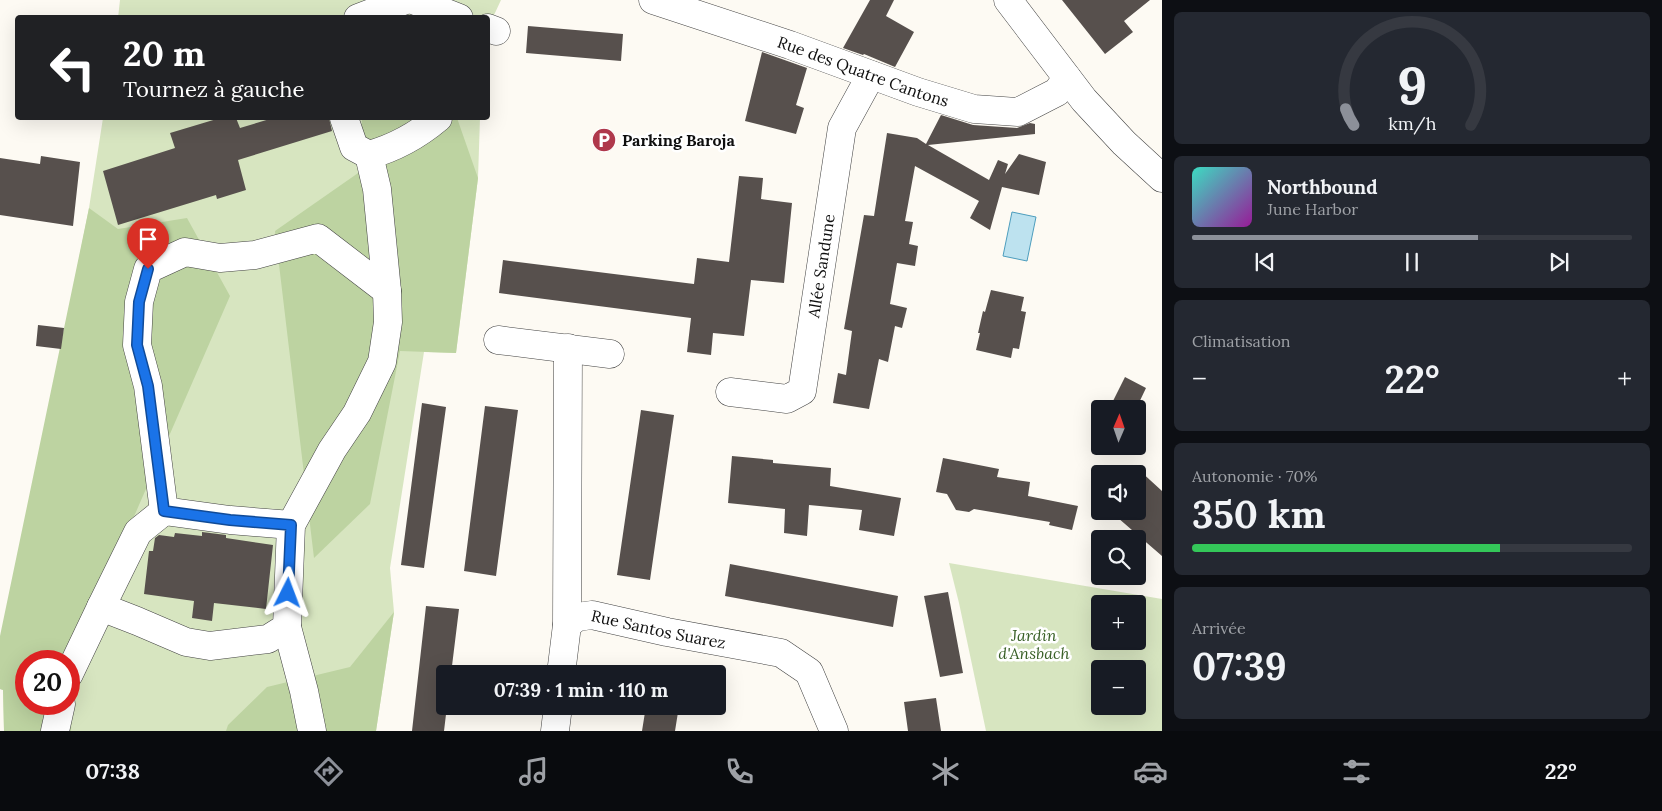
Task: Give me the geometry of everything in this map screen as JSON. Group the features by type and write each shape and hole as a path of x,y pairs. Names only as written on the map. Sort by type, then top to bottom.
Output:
{"street":[{"path":"366,15 406,0"},
{"path":"413,0 451,15"},
{"name":"Rue des Quatre Cantons","path":"653,0 790,45 918,92 974,108 1018,112 1057,92 1068,78"},
{"path":"1008,0 1084,100 1124,143 1162,178"},
{"name":"Allée Sandune","path":"730,392 788,400 802,391 842,128 871,74"},
{"path":"345,120 354,147 369,155 384,151 425,129 436,120"},
{"path":"312,731 304,691 287,628 291,525 332,450 357,413 382,362 388,322 387,292 377,189 369,155"},
{"path":"164,511 148,386 137,345 139,302 148,269 185,252 220,258 255,255 318,238 387,292"},
{"path":"498,340 610,354"},
{"name":"Rue Santos Suarez","path":"567,625 568,348"},
{"path":"80,651 138,532 164,511 230,520 291,525"},
{"path":"101,607 137,620 186,642 210,646 268,639 287,628"},
{"name":"Rue Santos Suarez","path":"567,625 577,617 592,614 667,632 782,653 809,672 834,731"},
{"path":"562,665 567,625"},
{"path":"55,731 59,715"},
{"path":"555,731 557,715"}],"green space":[{"path":"120,0 501,0 490,24 490,15 118,15"},
{"path":"103,120 480,120 478,178 456,353 424,352 390,568 394,612 376,731 4,731 3,690 0,689 61,350 89,208"},
{"path":"362,120 458,120 478,178 456,353 400,351 370,504 314,558 275,231 361,171"},
{"path":"89,208 118,229 187,218 230,296 76,650 15,650 15,715 72,715 71,731 4,731 3,690 0,689 0,636"},
{"name":"Jardin d'Ansbach","path":"949,563 1138,595 1091,595 1091,650 1146,650 1146,596 1162,599 1162,731 986,731"},
{"path":"394,612 376,731 226,731 228,725 267,687 350,667"}],"water":[{"path":"1012,212 1036,217 1027,261 1003,256"}],"building":[{"path":"870,0 894,0 886,16 914,32 895,67 864,54 843,48"},
{"path":"1062,0 1150,0 1124,21 1133,32 1105,54"},
{"path":"528,26 623,34 621,61 526,53"},
{"path":"762,52 807,68 796,105 804,108 796,134 745,121"},
{"path":"941,115 973,125 1017,128 1030,123 1035,124 1035,134 928,145 989,180 998,160 1008,164 1005,174 1019,154 1046,162 1039,195 1002,187 990,230 970,218 979,201 915,166 905,221 913,222 909,244 918,246 915,266 897,263 890,304 907,308 902,328 895,326 888,362 879,359 869,409 833,403 838,373 846,375 852,331 844,329 864,215 874,216 887,133 917,138 926,144"},
{"path":"213,120 237,120 240,128 266,120 329,120 332,131 238,160 246,190 217,199 216,195 118,225 103,171 175,148 170,133"},
{"path":"41,156 80,162 73,226 0,215 0,158 40,164"},
{"path":"739,176 763,178 761,199 792,203 784,283 751,280 744,336 713,333 711,355 687,352 691,318 499,293 503,260 694,284 697,258 729,262"},
{"path":"991,290 1024,297 1021,311 1026,312 1019,349 1013,348 1011,358 976,350 983,311 985,312"},
{"path":"38,325 64,328 61,349 36,346"},
{"path":"1125,377 1146,388 1140,400 1114,400"},
{"path":"422,403 446,407 424,568 401,565"},
{"path":"485,406 518,410 496,576 464,571"},
{"path":"641,410 674,415 650,580 617,575"},
{"path":"732,456 773,460 773,463 831,468 830,486 901,498 894,536 859,530 862,510 809,505 807,536 784,533 785,509 728,503"},
{"path":"943,458 999,469 997,477 1030,482 1028,496 1078,506 1072,530 1049,525 1050,522 974,509 969,512 956,510 947,494 936,492"},
{"path":"1146,476 1162,491 1162,556 1146,542 1146,530 1132,530 1120,520 1146,520"},
{"path":"202,532 226,535 226,538 273,545 266,609 214,603 212,621 192,618 194,601 144,594 149,551 153,551 155,538 159,535 174,537 175,533 202,536"},
{"path":"730,564 898,596 893,627 725,596"},
{"path":"948,592 963,673 940,677 924,596"},
{"path":"426,606 459,609 452,665 436,665 436,715 446,715 444,731 412,731"},
{"path":"936,698 941,731 908,731 904,702"},
{"path":"645,715 678,715 675,731 642,731"}],"place":[{"name":"Parking Baroja","path":"604,140"}],"route":[{"path":"148,269 139,302 137,345 148,386 164,511 230,520 291,525 288,593"}]}
